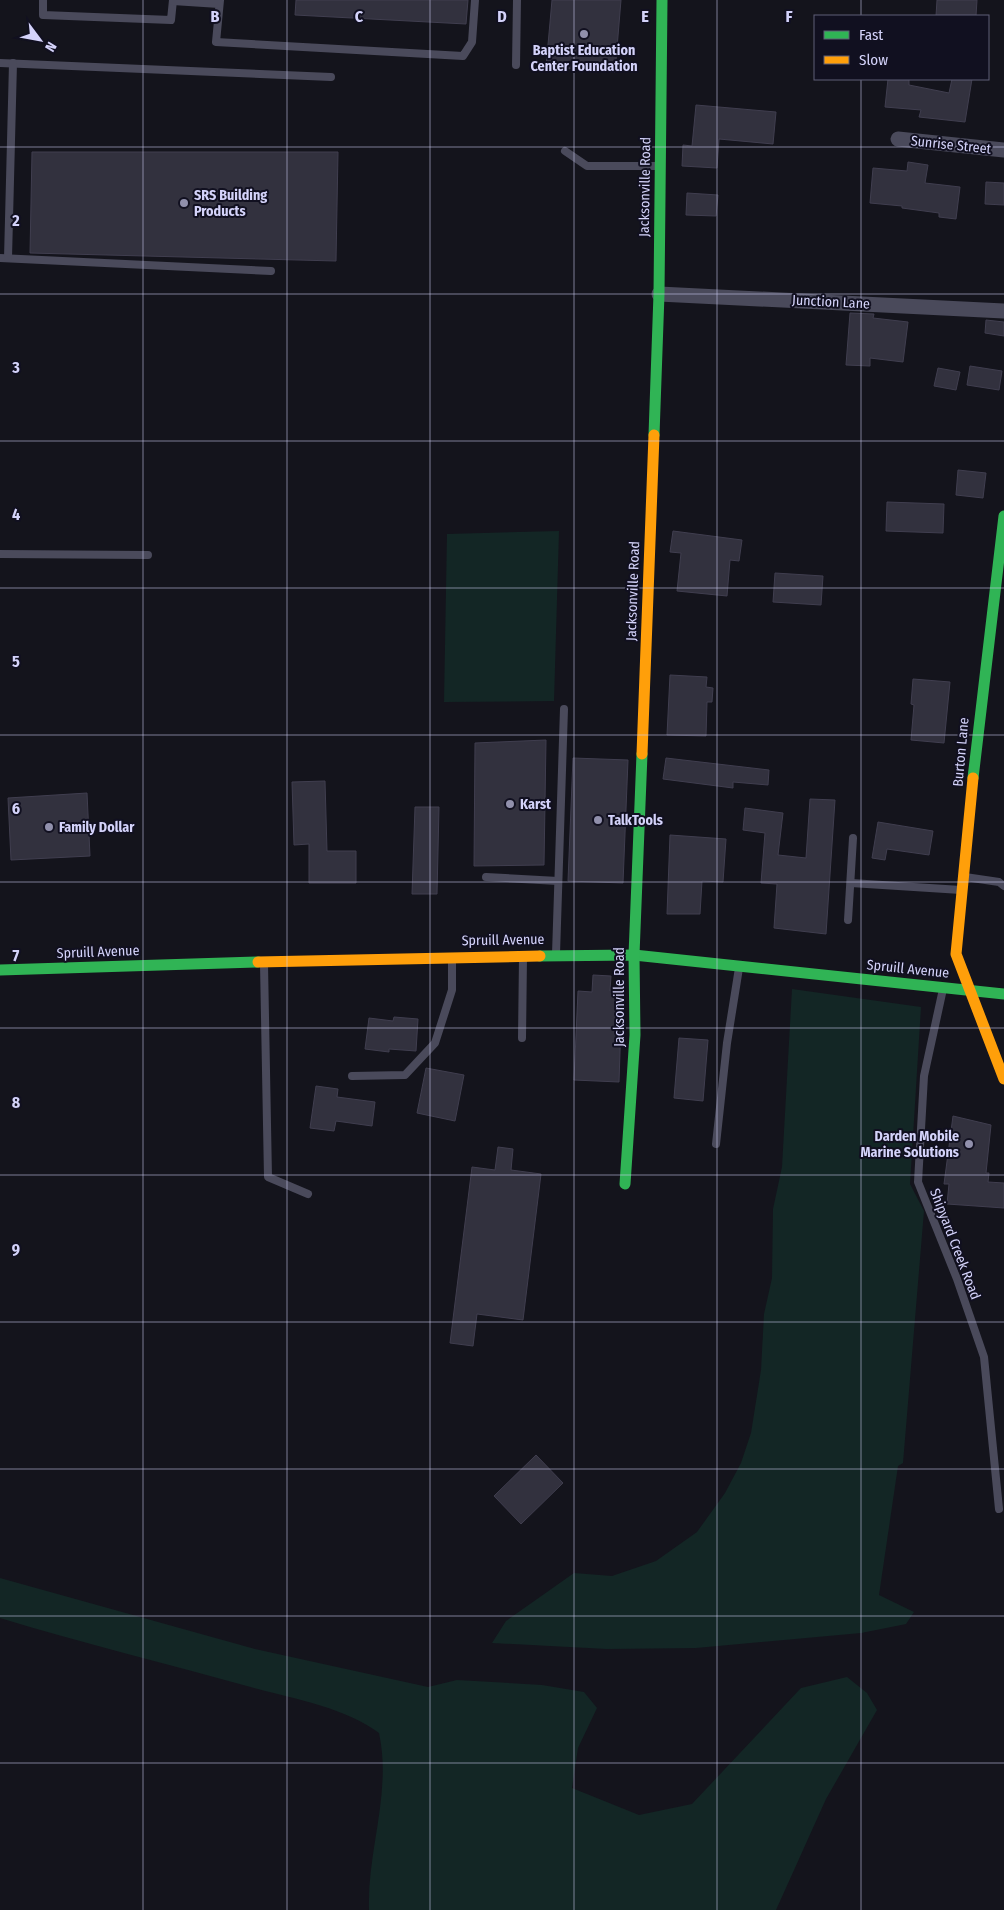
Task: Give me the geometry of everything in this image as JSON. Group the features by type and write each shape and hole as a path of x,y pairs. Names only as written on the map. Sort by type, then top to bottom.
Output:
{"street":[{"name":"Jacksonville Road","path":"625,1184 635,1036 634,955 659,294 662,0"},
{"name":"Sunrise Street","path":"898,139 1004,150"},
{"name":"Junction Lane","path":"659,294 1004,311"},
{"name":"Burton Lane","path":"1004,516 979,714 956,954 1004,1079"},
{"name":"Spruill Avenue","path":"0,970 452,956 634,955 1004,994"}],"lane":[{"path":"43,0 42,15 171,20 173,0 219,2 216,42 463,56 472,42 475,0"},
{"path":"516,65 517,0"},
{"path":"0,63 331,77"},
{"path":"13,63 4,258 271,270"},
{"path":"564,151 587,166 660,166"},
{"path":"0,554 148,555"},
{"path":"556,954 564,709"},
{"path":"848,920 853,838"},
{"path":"964,876 999,882 1004,886"},
{"path":"486,877 558,881"},
{"path":"851,883 963,890"},
{"path":"522,1038 523,955"},
{"path":"352,1076 404,1075 435,1043 452,990 452,956"},
{"path":"264,962 268,1177 308,1194"},
{"path":"716,1144 727,1043 739,966"},
{"name":"Shipyard Creek Road","path":"944,987 924,1076 918,1182 984,1357 999,1509"}],"green space":[{"path":"559,531 554,701 444,702 447,534"},
{"path":"792,989 921,1007 910,1184 924,1211 903,1463 898,1466 879,1595 914,1612 906,1624 861,1633 696,1648 607,1649 492,1643 506,1621 574,1573 612,1576 656,1561 697,1532 725,1493 741,1463 751,1433 761,1370 764,1314 772,1278 773,1209 782,1167"},
{"path":"0,1578 255,1649 428,1687 457,1680 542,1685 584,1692 597,1708 578,1748 572,1788 639,1815 692,1804 801,1688 847,1677 867,1693 877,1710 826,1799 776,1910 369,1910 369,1888 383,1778 379,1733 352,1717 305,1701 96,1646 0,1618"}],"building":[{"path":"296,0 468,0 466,24 295,15"},
{"name":"Baptist Education Center Foundation","path":"552,0 621,0 615,72 546,67"},
{"path":"937,0 977,0 976,15 936,15"},
{"path":"888,80 909,80 909,85 949,93 952,80 972,80 965,122 919,117 921,110 885,107"},
{"path":"696,105 776,112 773,144 719,139 717,168 682,166 683,145 692,146"},
{"name":"SRS Building Products","path":"32,152 338,152 336,261 30,253"},
{"path":"908,162 928,165 925,183 960,187 956,219 939,217 939,213 902,208 902,206 870,203 873,168 907,171"},
{"path":"986,182 1004,183 1004,205 985,204"},
{"path":"687,193 718,195 716,216 686,215"},
{"path":"850,313 874,314 873,318 908,322 903,362 870,358 870,366 846,365"},
{"path":"986,320 1004,322 1004,336 985,333"},
{"path":"970,366 1002,371 999,390 967,385"},
{"path":"938,368 960,372 956,390 934,386"},
{"path":"958,470 986,473 983,498 956,495"},
{"path":"887,502 944,504 943,533 886,531"},
{"path":"673,531 742,540 739,561 730,560 727,596 677,591 681,553 670,552"},
{"path":"775,573 823,576 821,605 773,602"},
{"path":"670,675 707,677 706,687 713,688 712,702 707,702 706,736 667,735"},
{"path":"913,679 950,682 944,743 911,740 914,705 911,704"},
{"name":"Karst","path":"546,740 544,865 474,866 475,743"},
{"name":"TalkTools","path":"573,758 628,760 623,883 568,881"},
{"path":"666,758 769,770 768,785 733,782 733,788 663,779"},
{"path":"325,781 327,851 356,851 356,883 309,883 309,844 294,845 292,782"},
{"name":"Family Dollar","path":"87,793 90,856 11,860 8,798"},
{"path":"810,799 835,800 826,934 774,928 777,884 761,883 765,833 743,830 745,808 783,813 778,855 806,858"},
{"path":"415,807 439,807 437,894 412,894"},
{"path":"878,822 933,831 929,855 887,849 885,860 872,858"},
{"path":"670,835 726,839 723,882 702,881 700,914 667,914"},
{"path":"593,975 611,976 610,991 622,992 619,1082 574,1080 578,991 592,992"},
{"path":"394,1017 418,1019 416,1051 389,1049 389,1052 365,1049 369,1018 393,1021"},
{"path":"679,1038 708,1040 703,1101 674,1098"},
{"path":"426,1068 464,1075 455,1121 417,1113"},
{"path":"316,1086 338,1089 337,1097 375,1102 372,1126 336,1121 334,1131 310,1128"},
{"path":"953,1116 991,1125 986,1173 989,1173 988,1182 1004,1183 1004,1208 947,1204 949,1184 944,1184"},
{"path":"498,1147 513,1149 511,1170 541,1174 523,1320 477,1314 473,1346 450,1343 472,1167 495,1170"},
{"path":"536,1455 563,1483 521,1524 494,1496"}],"traffic: fast":[{"path":"654,435 659,294 662,0"},
{"path":"973,778 1004,516"},
{"path":"625,1184 635,1035 634,955 642,754"},
{"path":"540,956 634,955 1004,994"},
{"path":"0,970 258,962"}],"traffic: slow":[{"path":"642,754 654,435"},
{"path":"973,778 956,954 1004,1079"},
{"path":"258,962 540,956"}],"place":[{"name":"Baptist Education Center Foundation","path":"584,34"},
{"name":"SRS Building Products","path":"184,203"},
{"name":"Karst","path":"510,804"},
{"name":"TalkTools","path":"598,820"},
{"name":"Family Dollar","path":"49,827"},
{"name":"Darden Mobile Marine Solutions","path":"969,1144"}]}
